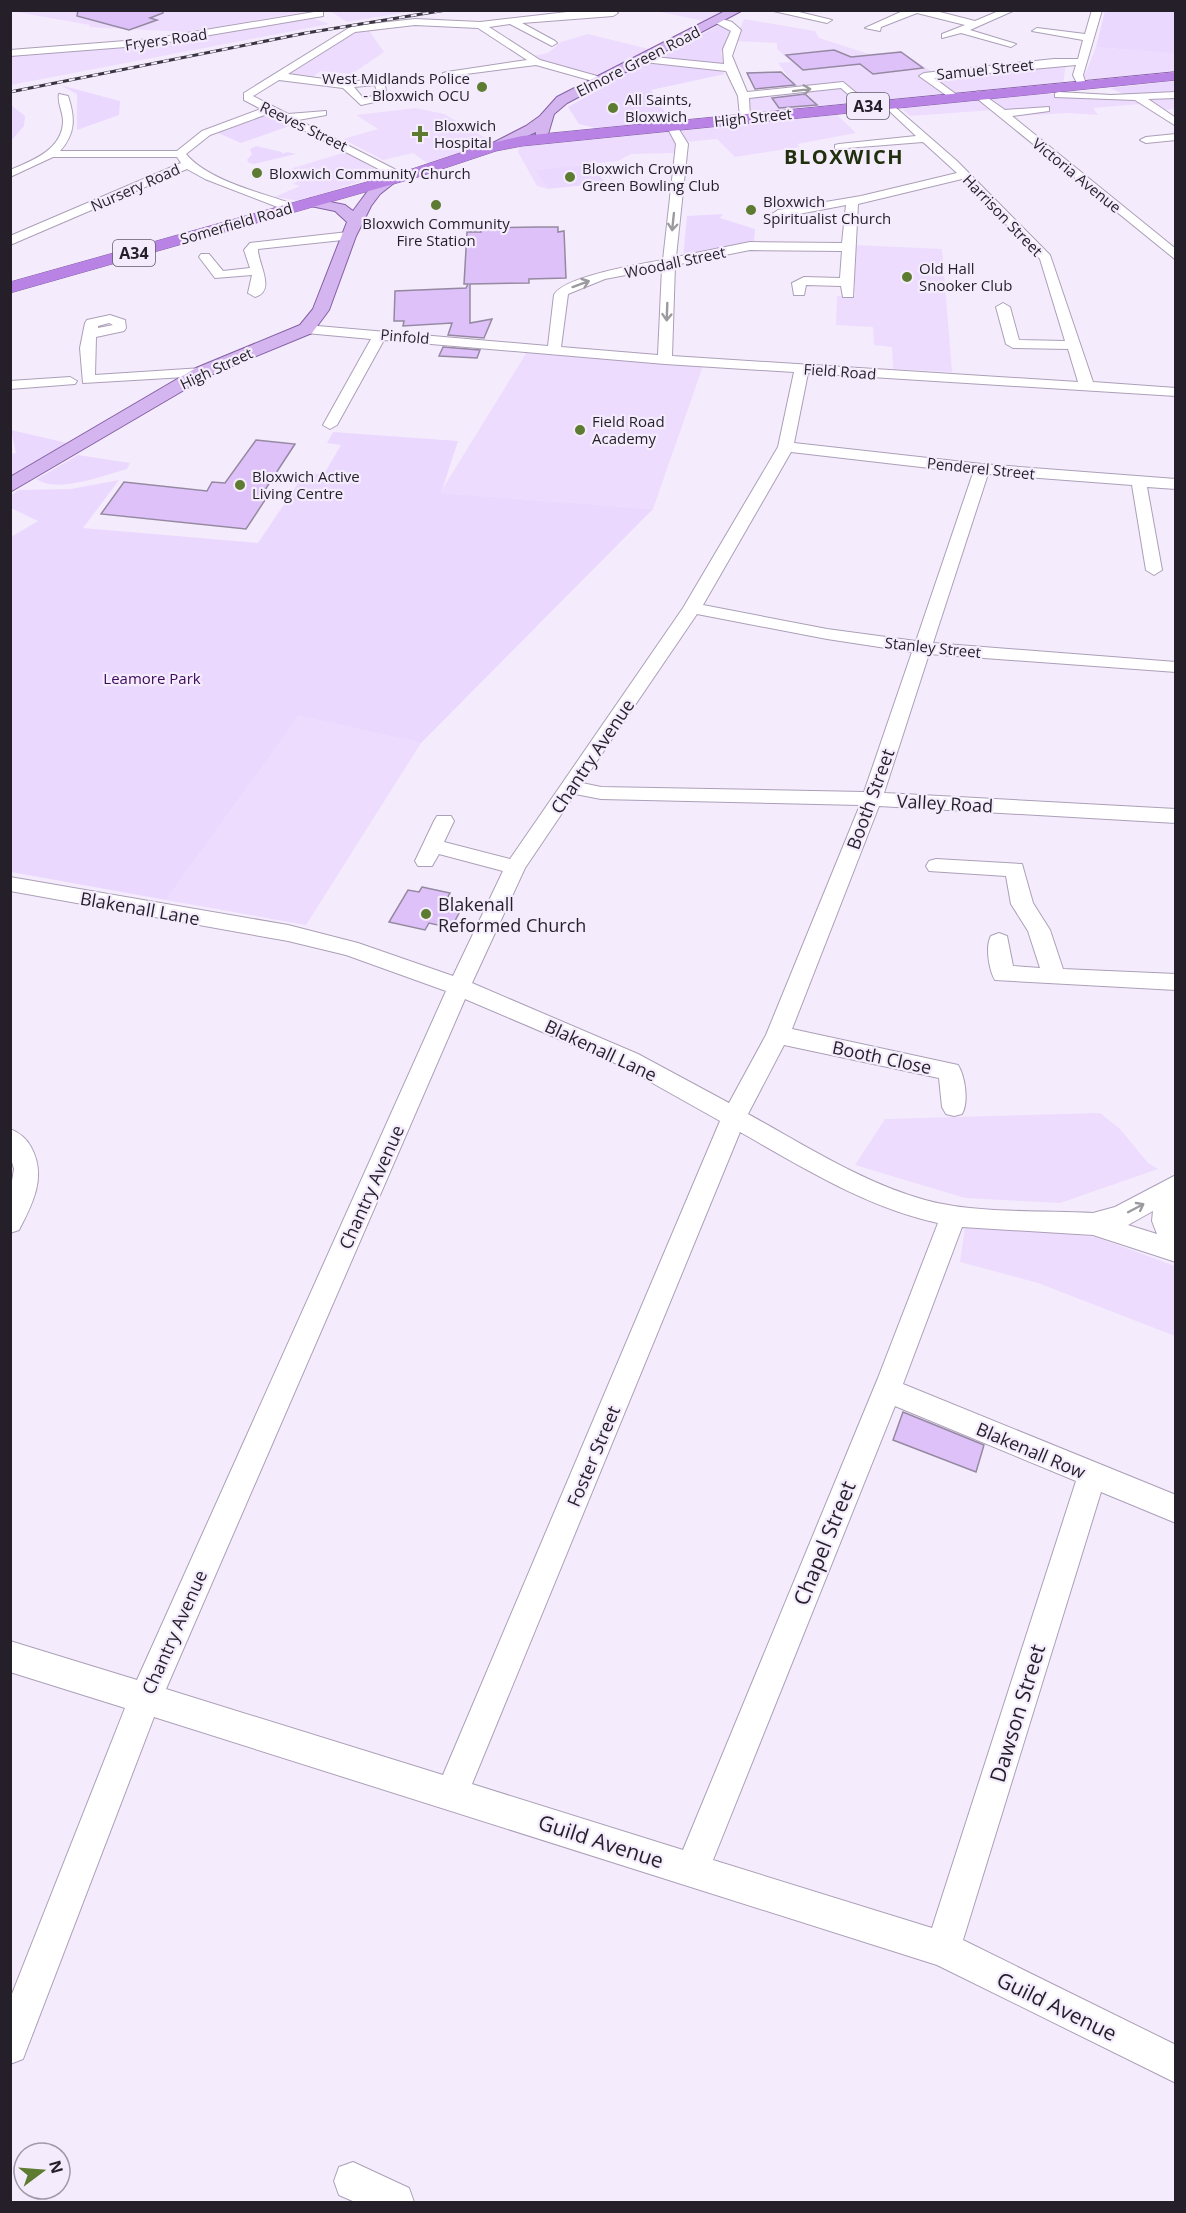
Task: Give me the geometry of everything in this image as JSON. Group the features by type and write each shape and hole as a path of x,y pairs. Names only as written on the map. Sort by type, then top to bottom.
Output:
{"highway":[{"name":"High Street","path":"397,178 492,147 541,138 890,105 978,94 1081,89 1176,76"},
{"name":"Somerfield Road","path":"10,288 397,178"}],"main road":[{"name":"Elmore Green Road","path":"492,147 531,129 545,119 561,100 737,10"},
{"path":"541,138 545,119"},
{"name":"High Street","path":"10,486 201,372 306,329 321,310 351,229 375,191 397,178"},
{"path":"344,193 358,201 351,229"},
{"path":"311,202 340,208 351,229"}],"street":[{"path":"773,10 823,18"},
{"path":"877,29 870,28 916,10 975,24"},
{"path":"945,36 1011,10"},
{"path":"1081,89 1078,75 1089,43 1094,11"},
{"path":"480,25 576,14 613,13"},
{"name":"Fryers Road","path":"10,53 152,42 321,14"},
{"path":"719,21 729,24 736,30 726,53 728,68 744,95 745,117"},
{"name":"Reeves Street","path":"397,178 268,110 248,97 346,30 415,22 480,25"},
{"path":"513,22 552,43"},
{"path":"480,25 537,62 600,80"},
{"path":"534,33 555,29"},
{"path":"961,30 1011,44"},
{"path":"1037,31 1089,43"},
{"path":"1066,47 1089,43"},
{"path":"644,58 728,68"},
{"path":"447,75 537,62"},
{"name":"Samuel Street","path":"952,97 924,76 1054,62 1082,62"},
{"path":"276,76 346,85 380,82 384,97 369,102 356,99 346,85"},
{"path":"744,95 843,85 867,106"},
{"path":"1081,89 1118,98"},
{"path":"1059,95 1081,89 1118,98 1176,95"},
{"name":"Victoria Avenue","path":"978,94 1176,256"},
{"path":"54,154 68,131 70,110 63,96"},
{"path":"1139,98 1176,123"},
{"name":"Harrison Street","path":"890,105 964,175 1046,258 1087,387"},
{"path":"1002,114 1045,109"},
{"name":"Nursery Road","path":"10,241 184,159 206,133 268,110"},
{"path":"286,118 322,113"},
{"path":"665,360 669,264 682,144 671,125"},
{"path":"1146,140 1176,137"},
{"path":"839,147 863,148 926,138"},
{"path":"10,174 54,154 184,159 209,177 292,208"},
{"path":"778,214 964,175"},
{"path":"799,292 799,283 804,281 847,288 851,206 857,199"},
{"path":"255,293 260,282 250,250 257,244 351,229"},
{"name":"Woodall Street","path":"554,350 563,291 602,276 750,246 849,247"},
{"path":"205,257 220,275 258,271"},
{"path":"1003,307 1013,344 1075,345"},
{"name":"Pinfold","path":"306,329 504,345"},
{"path":"91,334 87,348 88,380 201,372"},
{"path":"332,422 323,415 321,407 337,398 346,398 380,334"},
{"name":"Field Road","path":"504,345 665,360 1176,392"},
{"name":"Chantry Avenue","path":"10,2046 145,1699 459,987 515,867 692,608 786,447 802,368"},
{"path":"10,385 70,381"},
{"name":"Penderel Street","path":"786,447 982,470 1176,484"},
{"name":"Booth Street","path":"733,1119 778,1035 872,799 982,470"},
{"path":"1139,483 1154,570"},
{"name":"Stanley Street","path":"692,608 827,634 924,648 1176,667"},
{"name":"Valley Road","path":"571,787 601,794 872,799 1176,816"},
{"path":"444,821 429,854 515,867"},
{"path":"936,866 1015,869 1022,904 1039,930 1053,975"},
{"name":"Blakenall Lane","path":"10,884 288,933 350,948 459,987 630,1060 733,1119 840,1176 920,1209 953,1216 1093,1224 1176,1251"},
{"path":"999,940 1003,974 1176,982"},
{"name":"Booth Close","path":"778,1035 950,1071 954,1107"},
{"name":"Foster Street","path":"452,1793 733,1119"},
{"path":"10,1139 16,1144 29,1172 25,1195 10,1223"},
{"path":"1093,1224 1122,1216 1176,1186"},
{"path":"1176,1186 1163,1211 1166,1231 1176,1242"},
{"name":"Chapel Street","path":"692,1870 886,1390 953,1216"},
{"name":"Blakenall Row","path":"886,1390 1176,1509"},
{"name":"Dawson Street","path":"943,1950 1092,1476"},
{"name":"Guild Avenue","path":"10,1656 452,1793 943,1950 1176,2066"},
{"path":"353,2181 395,2202"}],"shaded area":[{"path":"11,11 311,11 186,32 89,27 90,25"},
{"path":"330,11 413,11 347,22"},
{"path":"656,11 729,11 708,22"},
{"path":"309,17 329,24 11,85 11,56 153,45"},
{"path":"744,19 815,31 819,38 869,54 901,51 932,72 920,76 947,96 752,114 748,97 800,92 778,63 791,62 777,49 777,43 735,41"},
{"path":"368,29 384,52 352,74 321,71 309,79 282,76 353,30"},
{"path":"588,34 653,50 600,77 559,67 533,56 548,53 561,42"},
{"path":"1096,47 1175,54 1175,72 1088,80 1084,77"},
{"path":"1066,63 1063,84 955,95 931,80 937,76"},
{"path":"1033,92 1115,100 1176,97 1175,109 1161,110 1152,103 1093,108 1098,115 1067,113 1018,116 1007,109 910,116 897,104"},
{"name":"Bloxwich Hospital","path":"416,108 444,114 496,144 430,165 413,153 383,160 343,139 378,129 356,115"},
{"path":"833,111 856,133 797,144 800,147 735,157 717,139 686,142 680,127"},
{"path":"669,129 677,144 676,153 631,154 618,161 537,170 548,189 537,186 518,152 520,145"},
{"path":"346,152 383,174 300,201 274,197 300,186 293,184 299,180 278,173"},
{"path":"855,245 942,249 952,372 893,369 892,347 874,345 873,327 836,325 837,296 855,296"},
{"name":"Field Road Academy","path":"527,352 703,366 653,509 440,493"},
{"path":"299,716 421,743 306,925 166,900"},
{"path":"1100,1113 1120,1129 1148,1163 1158,1169 1060,1203 965,1198 855,1165 885,1119"},
{"path":"965,1227 1007,1227 1096,1237 1175,1266 1175,1336 1038,1283 960,1262"}],"green space":[{"path":"1105,11 1175,11 1175,54 1096,47"},
{"path":"722,23 731,28 721,53 724,65 660,58"},
{"path":"649,61 721,70 725,74 651,90 671,122 600,129 579,124 568,107"},
{"path":"1175,81 1175,91 1126,95 1110,88"},
{"path":"60,85 120,101 119,115 77,130 77,94"},
{"path":"11,105 25,116 24,126 11,141"},
{"path":"267,115 274,115 292,125 241,143 216,132"},
{"path":"256,146 282,152 282,154 287,152 296,154 254,164 249,163 247,160 252,154 250,149"},
{"name":"Bloxwich Crown Green Bowling Club","path":"592,164 605,183 548,189 536,170"},
{"path":"723,214 720,218 755,229 754,242 683,259 687,216"},
{"path":"11,430 67,443 11,477 10,454 16,453"},
{"name":"Leamore Park","path":"333,432 458,441 441,493 653,509 421,743 299,716 166,900 11,872 11,537 38,521 11,508 11,495 19,490 71,489 119,480 83,528 258,543 305,473 324,474 341,445 327,443"},
{"path":"78,455 130,463 127,469 81,482 56,485 37,479"}],"building":[{"path":"78,10 163,10 163,13 150,18 157,20 129,30 77,16"},
{"path":"834,50 851,57 901,52 923,68 873,74 860,64 803,70 786,55"},
{"path":"781,72 795,85 755,89 747,73"},
{"path":"805,94 817,105 779,108 772,98"},
{"path":"558,227 558,232 564,231 566,278 529,279 529,283 470,284 470,323 492,319 484,338 448,335 452,323 403,326 404,321 394,321 395,291 466,288 468,284 464,284 467,232 481,232 481,228"},
{"path":"443,347 480,350 477,358 439,356"},
{"name":"Bloxwich Active Living Centre","path":"256,440 295,444 261,496 267,497 246,529 101,514 124,482 207,491 212,482 225,483"},
{"name":"Blakenall Reformed Church","path":"422,887 450,893 445,902 463,906 451,928 429,923 425,930 389,922 408,890 419,892"},
{"path":"903,1412 984,1445 976,1472 893,1440"}],"railway":[{"path":"10,92 306,33 446,10"}],"place":[{"name":"West Midlands Police - Bloxwich OCU","path":"482,87"},
{"name":"All Saints, Bloxwich","path":"613,108"},
{"name":"Bloxwich Hospital","path":"420,134"},
{"name":"Bloxwich Community Church","path":"257,173"},
{"name":"Bloxwich Crown Green Bowling Club","path":"570,177"},
{"name":"Bloxwich Community Fire Station","path":"436,205"},
{"name":"Bloxwich Spiritualist Church","path":"751,210"},
{"name":"Old Hall Snooker Club","path":"907,277"},
{"name":"Field Road Academy","path":"580,430"},
{"name":"Bloxwich Active Living Centre","path":"240,485"},
{"name":"Blakenall Reformed Church","path":"426,914"}],"district":[{"name":"BLOXWICH","path":"844,156"}]}
